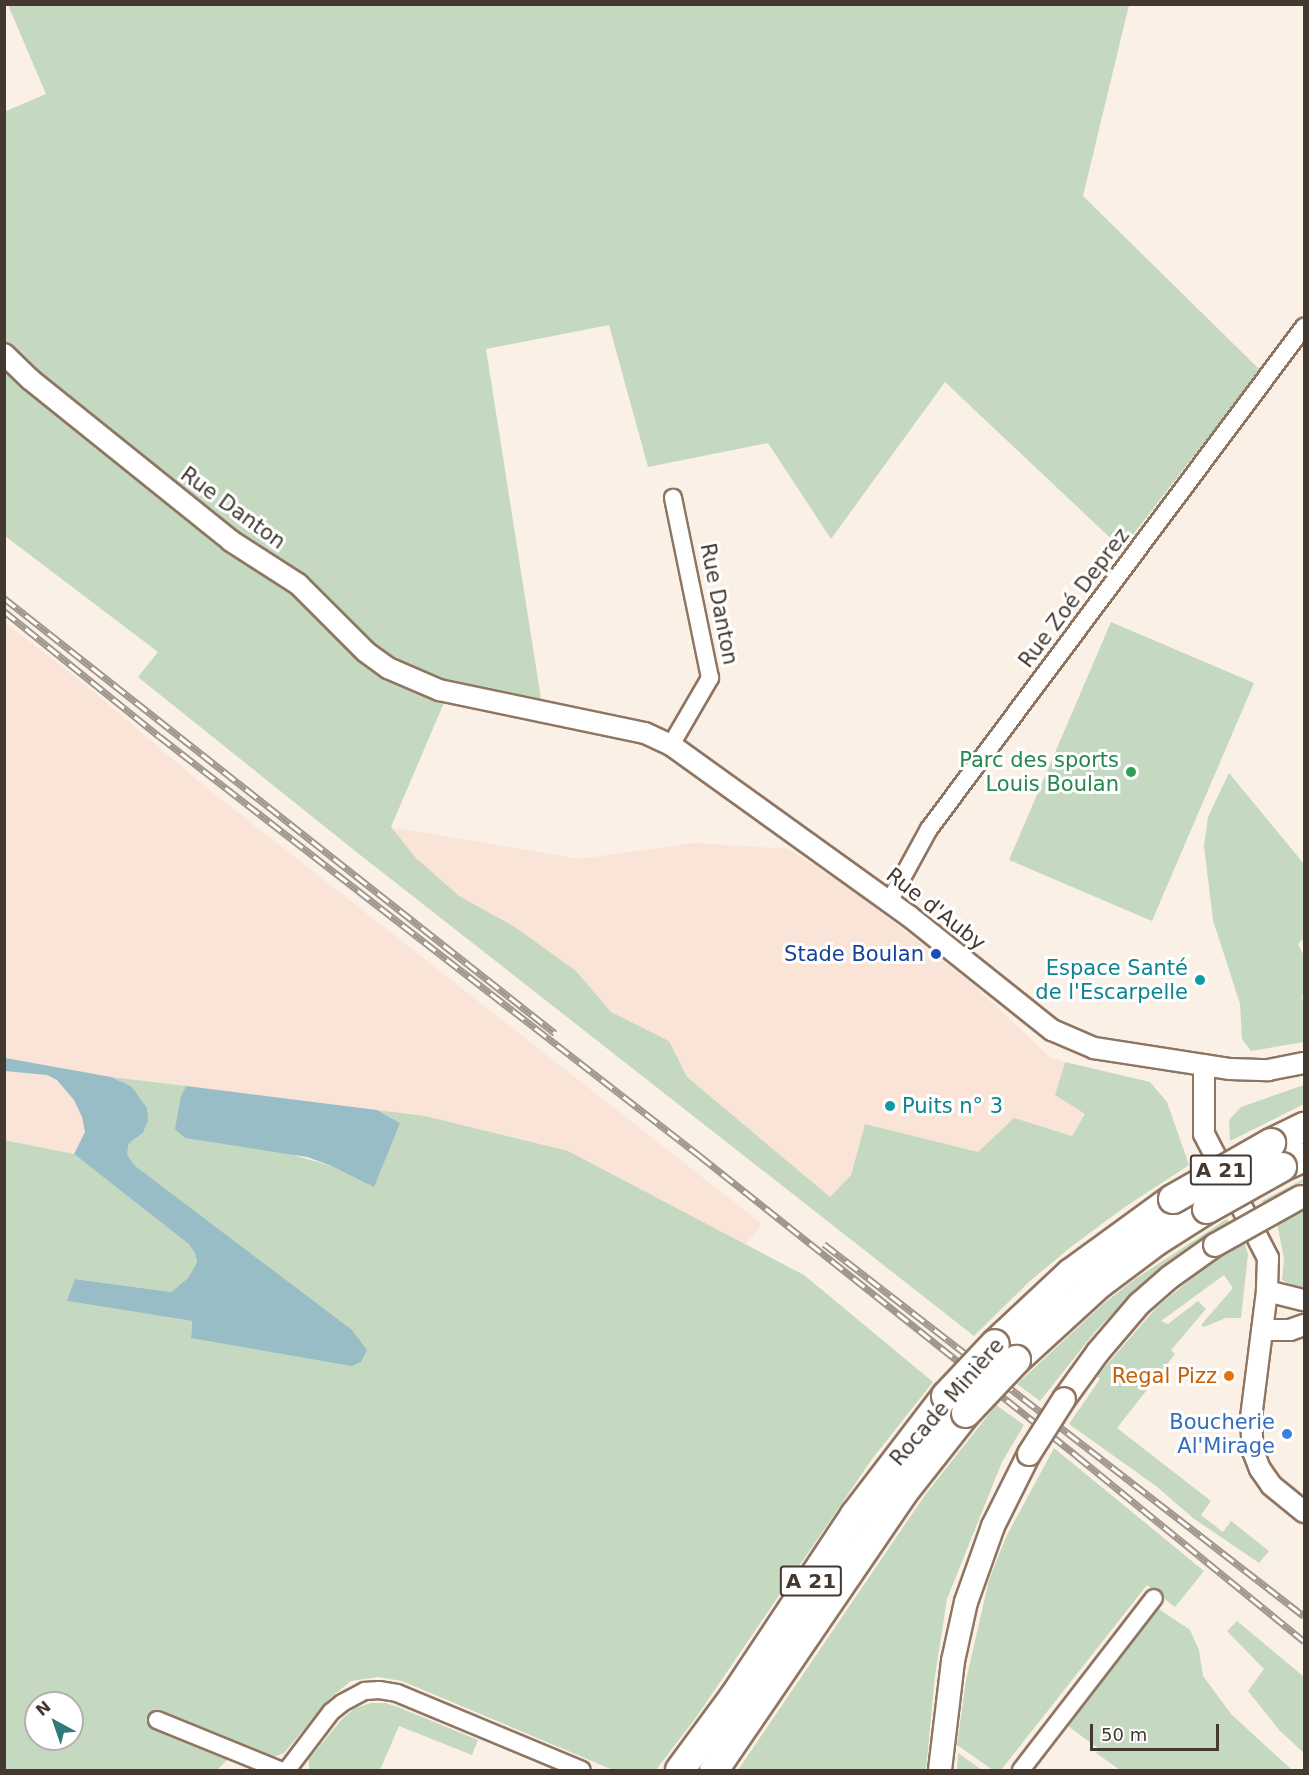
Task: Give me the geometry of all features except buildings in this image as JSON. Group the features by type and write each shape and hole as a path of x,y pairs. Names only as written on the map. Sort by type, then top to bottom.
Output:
{"highway":[{"name":"Rocade Minière","path":"1006,1352 1155,1242 1286,1156 1305,1127"},
{"name":"Rocade Minière","path":"680,1770 734,1697 855,1515 1006,1352 1071,1273 1173,1199 1286,1156"},
{"name":"Rocade Minière","path":"714,1770 902,1494 956,1405"}],"main road":[{"path":"940,1770 953,1662 966,1602 993,1526 1029,1454 1064,1399 1098,1352 1139,1304 1170,1277 1215,1245 1303,1197"}],"street":[{"name":"Rue Zoé Deprez","path":"889,902 929,829 1305,327"},
{"name":"Rue Danton","path":"4,354 31,380 231,541 298,584 374,658 401,675 439,690 645,733 665,742 710,678 673,498"},
{"name":"Rue d'Auby","path":"665,742 889,902 1060,1035 1106,1050 1204,1065 1255,1070 1305,1063"},
{"path":"1204,1065 1204,1134 1265,1250 1268,1267 1251,1418 1256,1460 1271,1485 1305,1512"},
{"path":"1267,1291 1305,1300"},
{"path":"1262,1330 1290,1330 1305,1325"},
{"path":"1021,1770 1154,1598"},
{"path":"287,1770 331,1712 342,1703 365,1691 379,1690 397,1693 582,1770"},
{"path":"157,1720 280,1770"}],"shaded area":[{"path":"4,622 82,682 208,789 762,1224 746,1244 568,1151 425,1116 111,1077 74,1154 5,1140"},
{"path":"391,827 579,859 695,843 788,849 848,887 971,983 1051,1058 1065,1062 1055,1095 1085,1114 1072,1136 1014,1118 978,1152 865,1124 851,1175 830,1197 687,1077 669,1041 611,1012 576,971 515,927 459,896 416,858"}],"green space":[{"path":"8,5 1129,5 1083,196 1260,370 1122,549 945,382 831,539 768,443 648,467 609,325 486,349 541,699 452,684 391,827 416,858 459,896 515,927 576,971 611,1012 669,1041 687,1077 830,1197 851,1175 865,1124 978,1152 1014,1118 1072,1136 1085,1114 1055,1095 1065,1062 1150,1082 1167,1102 1189,1165 1125,1207 1072,1246 1030,1281 974,1336 359,854 138,677 158,652 5,536 4,112 46,94"},
{"name":"Parc des sports Louis Boulan","path":"1111,622 1254,683 1152,921 1009,860"},
{"path":"1229,773 1304,864 1304,938 1298,944 1304,956 1302,997 1304,1042 1251,1051 1242,1039 1240,1004 1213,920 1204,846 1208,817"},
{"path":"111,1077 186,1086 181,1096 283,1152 332,1166 400,1123 377,1110 425,1116 568,1151 804,1275 933,1382 872,1459 697,1716 656,1770 613,1770 402,1681 378,1677 351,1681 329,1699 284,1753 269,1759 229,1758 217,1770 5,1770 4,1140 74,1154 190,1244 195,1253 197,1262 188,1278 171,1292 76,1279 67,1301 192,1321 191,1337 351,1329 134,1165 127,1154 129,1143 143,1133 148,1121 131,1086"},
{"path":"1304,1085 1304,1104 1230,1141 1229,1120 1241,1107"},
{"path":"1304,1179 1304,1182 1263,1204 1262,1201"},
{"path":"1304,1210 1304,1291 1282,1280 1284,1259 1277,1223"},
{"path":"1227,1219 1229,1222 1179,1254 1137,1288 1094,1333 1040,1401 1017,1384 1103,1304 1135,1279"},
{"path":"1244,1242 1248,1254 1241,1318 1226,1318 1204,1327 1201,1325 1233,1288 1224,1275 1161,1321 1168,1324 1198,1301 1206,1309 1171,1350 1175,1354 1117,1428 1211,1501 1201,1515 1223,1532 1231,1521 1269,1551 1259,1563 1193,1518 1156,1486 1069,1424 1100,1379 1097,1376 1156,1308 1214,1260"},
{"path":"996,1405 1024,1425 1002,1462 947,1599 935,1676 926,1770 738,1770 925,1495"},
{"path":"1054,1448 1204,1571 1175,1607 1147,1585 1001,1770 993,1770 957,1745 966,1680 989,1580 1006,1537"},
{"path":"1159,1609 1190,1630 1199,1650 1203,1676 1231,1714 1292,1770 1120,1770 1096,1753 1099,1749 1064,1723 1138,1628"},
{"path":"1237,1621 1304,1677 1304,1753 1280,1731 1248,1691 1264,1669 1227,1631"},
{"path":"371,1703 385,1703 398,1707 478,1740 472,1755 399,1726 380,1770 309,1770 309,1759 342,1719 355,1708"},
{"path":"958,1753 982,1770 957,1770"}],"water":[{"path":"5,1058 111,1077 131,1086 147,1108 148,1121 143,1133 129,1143 127,1154 134,1165 351,1329 367,1350 361,1362 352,1366 191,1338 192,1321 67,1301 75,1279 171,1292 188,1278 197,1262 195,1253 189,1244 74,1154 85,1132 82,1117 74,1100 57,1080 47,1075 5,1071"},
{"path":"186,1086 377,1110 400,1123 374,1187 332,1166 307,1157 185,1138 175,1129 181,1096"}],"railway":[{"path":"4,598 555,1033"},
{"path":"4,611 159,736 700,1156 1077,1456 1304,1641"},
{"path":"824,1244 1304,1616"}],"place":[{"name":"Parc des sports Louis Boulan","path":"1131,772"},
{"name":"Stade Boulan","path":"936,954"},
{"name":"Espace Santé de l'Escarpelle","path":"1200,980"},
{"name":"Puits n° 3","path":"890,1106"},
{"name":"Regal Pizz","path":"1229,1376"},
{"name":"Boucherie Al'Mirage","path":"1287,1434"}]}
